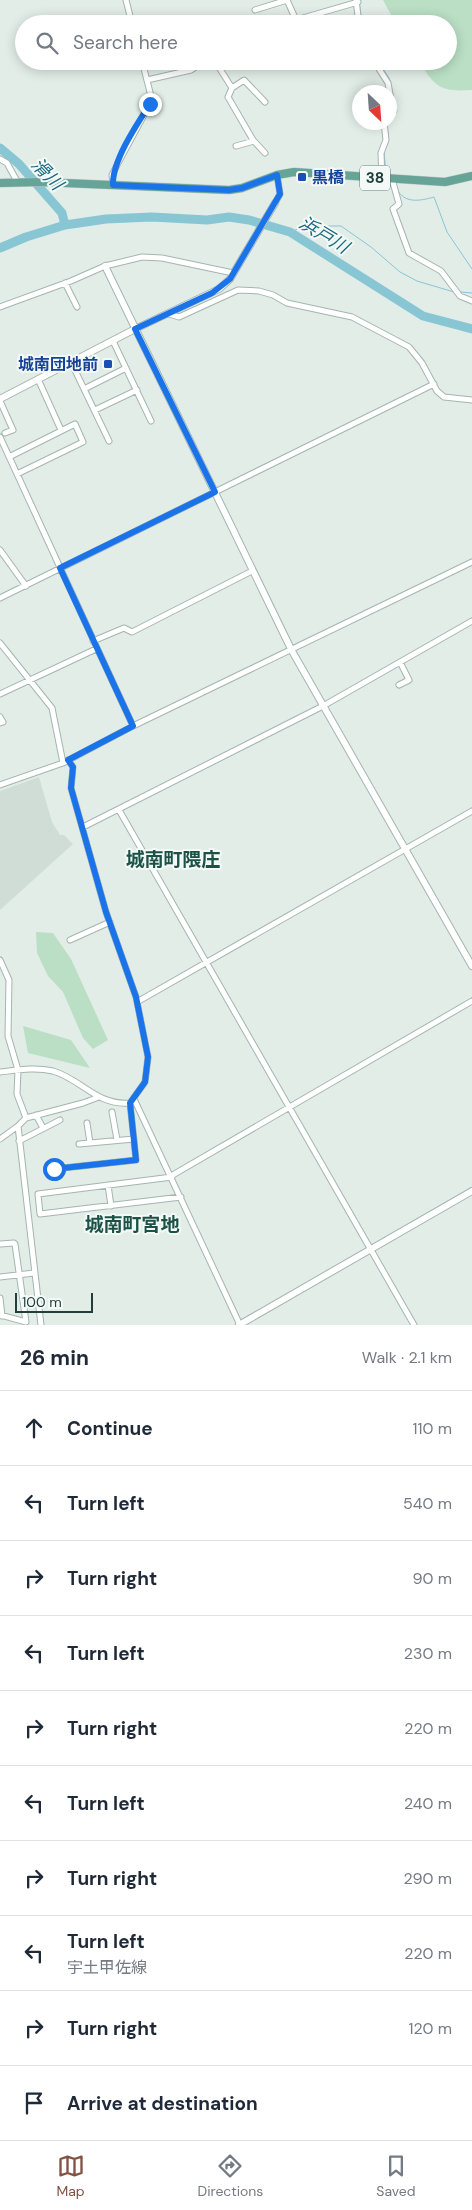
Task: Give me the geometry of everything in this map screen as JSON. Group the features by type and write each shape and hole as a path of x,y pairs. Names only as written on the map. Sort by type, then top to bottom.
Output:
{"main road":[{"name":"38","path":"0,183 41,182 229,190 242,188 277,175 308,172 392,180 445,182 472,176"}],"street":[{"path":"126,0 130,15"},
{"path":"255,10 287,0 294,15"},
{"path":"312,15 357,1 358,15"},
{"path":"113,185 112,175 135,128 152,100 144,70"},
{"path":"147,80 191,70"},
{"path":"221,70 232,88"},
{"path":"380,70 388,85"},
{"path":"265,102 244,80 232,88 228,97 254,141 265,152"},
{"path":"382,178 381,153 386,140 385,130"},
{"path":"236,146 254,141"},
{"path":"0,159 7,163 18,182"},
{"path":"5,434 13,430 0,400 113,340 212,293 230,279 280,194 277,175"},
{"path":"392,180 399,204 393,208 409,253 441,271 460,296 472,301"},
{"path":"0,307 106,266 142,257 162,258 234,271"},
{"path":"106,266 292,651 472,966"},
{"path":"65,283 77,307"},
{"path":"169,314 179,318 238,290 259,291 273,295 287,303 352,317 399,341 415,354 437,391 444,397 472,400"},
{"path":"113,340 151,421"},
{"path":"71,362 109,441"},
{"path":"84,389 126,368"},
{"path":"38,379 61,430"},
{"path":"0,598 434,384"},
{"path":"94,410 136,390"},
{"path":"9,457 74,424 83,442 17,474"},
{"path":"0,438 133,726"},
{"path":"0,550 26,586"},
{"path":"0,785 66,761 133,726 292,651 472,562"},
{"path":"94,641 124,628 132,632 252,571"},
{"path":"83,827 323,706 472,621"},
{"path":"0,643 31,679 52,708 66,761 73,767 71,788 110,922 137,1002 148,1057 145,1082 132,1101 136,1160 54,1169"},
{"path":"0,694 96,649"},
{"path":"399,685 409,680 400,662"},
{"path":"0,717 3,722 0,723"},
{"path":"119,810 414,1325"},
{"path":"137,1002 472,812"},
{"path":"70,940 110,922"},
{"path":"0,960 9,980 8,1036 18,1070 17,1094 26,1118"},
{"path":"181,1198 40,1214 38,1194 172,1176 289,1106 472,1001"},
{"path":"0,1072 29,1068 55,1072 99,1097 116,1104 132,1101"},
{"path":"0,1139 26,1118 83,1104 99,1097"},
{"path":"132,1101 172,1176 240,1325 472,1190"},
{"path":"112,1112 116,1140"},
{"path":"36,1115 43,1128"},
{"path":"19,1141 60,1120"},
{"path":"87,1123 90,1143"},
{"path":"18,1126 41,1325"},
{"path":"79,1144 134,1139"},
{"path":"108,1185 111,1206"},
{"path":"0,1244 14,1242 15,1244 26,1322 1,1316 0,1298"},
{"path":"0,1277 34,1272"}],"shaded area":[{"path":"39,777 52,822 60,835 64,835 73,844 0,910 0,791"}],"green space":[{"path":"383,0 472,0 472,90 446,89 435,83 425,70 457,70 457,15 391,15"},
{"path":"36,932 53,933 71,959 108,1040 93,1049 83,1038 63,992 48,976 37,953"},
{"path":"23,1026 71,1040 90,1068 28,1053"}],"waterway":[{"path":"359,0 361,15"},
{"path":"384,70 391,85"},
{"path":"388,132 388,143"},
{"name":"滑川","path":"0,148 19,164 62,213 65,225"},
{"path":"384,151 386,174"},
{"path":"397,189 400,194 408,199 423,200 434,197 447,232 472,269"},
{"name":"浜戸川","path":"0,248 26,237 65,225 106,219 152,217 207,220 229,217 249,220 290,232 423,316 472,329"},
{"path":"290,232 311,224 341,226 371,247 400,272 417,281 454,292"},
{"path":"460,292 472,293"}],"place":[{"name":"黒橋","path":"302,177"},
{"name":"城南団地前","path":"108,364"}],"district":[{"name":"城南町隈庄","path":"173,859"},
{"name":"城南町宮地","path":"132,1224"}],"route":[{"path":"54,1169 136,1160 130,1103 145,1082 148,1057 136,997 106,912 71,788 74,772 68,760 133,726 60,568 215,492 135,329 212,293 230,279 280,194 277,175 242,188 229,190 113,185 112,175 135,128 150,104"}]}
